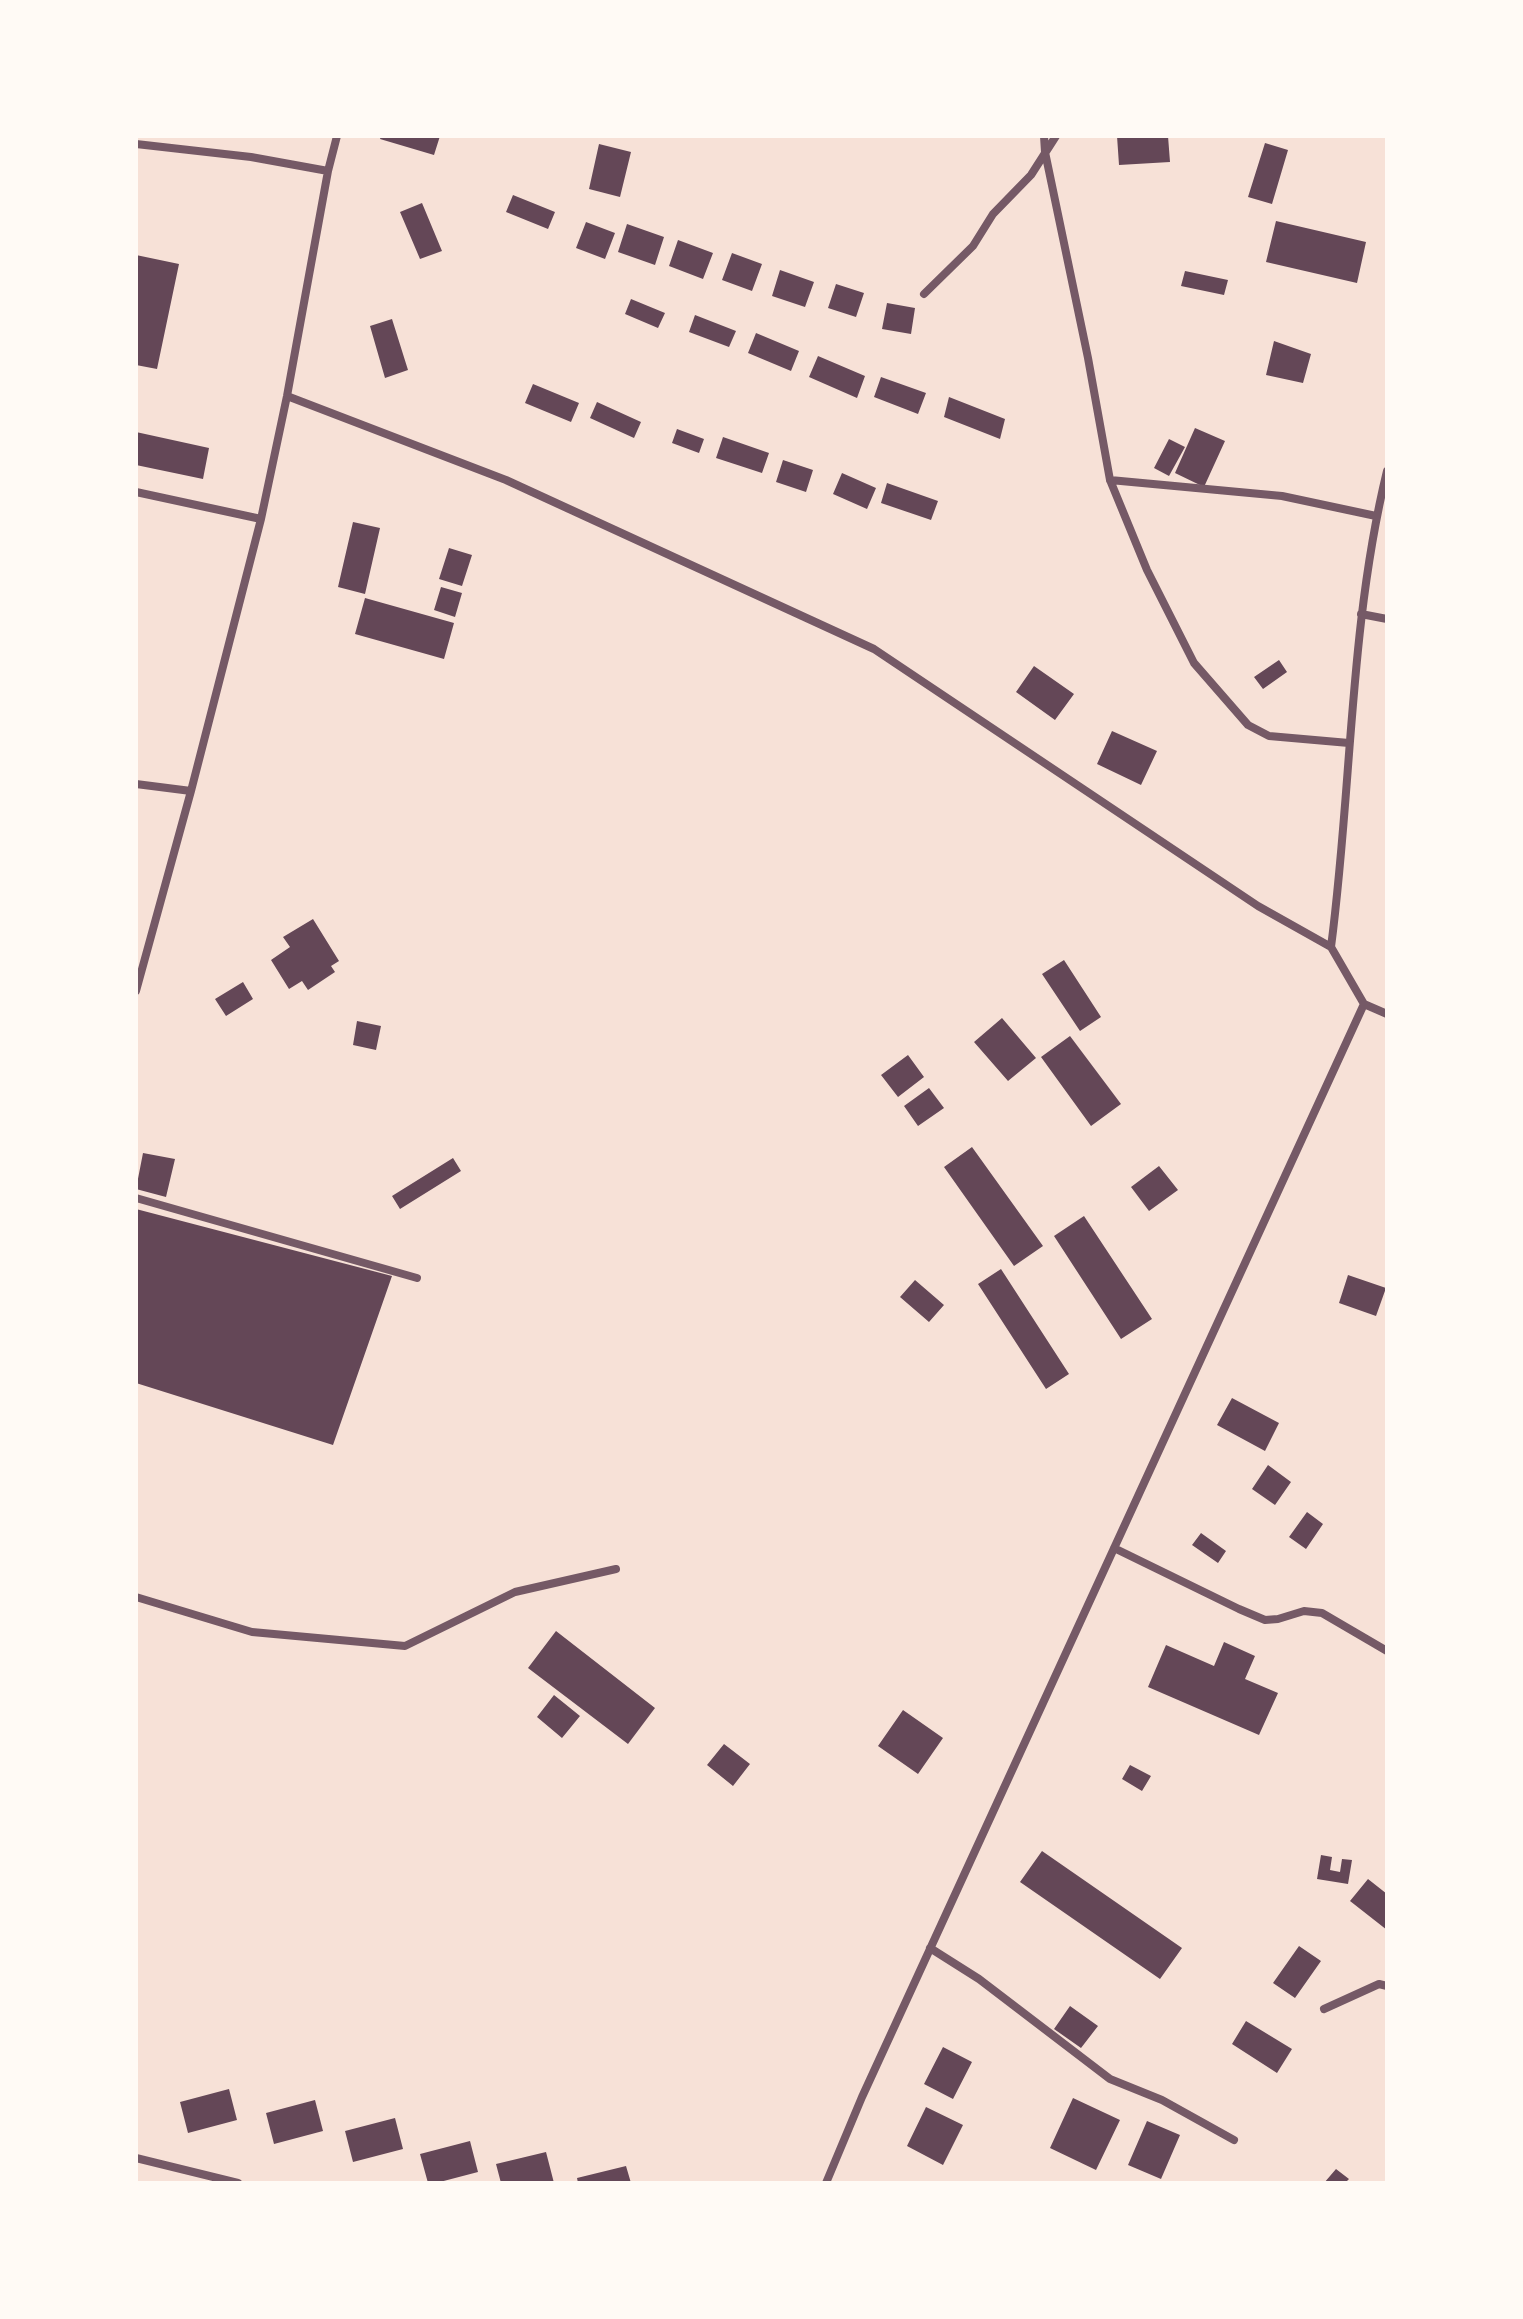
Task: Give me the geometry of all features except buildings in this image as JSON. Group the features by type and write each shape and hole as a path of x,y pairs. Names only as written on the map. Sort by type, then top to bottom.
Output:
{"street":[{"path":"136,991 261,519 337,136"},
{"path":"1044,136 1110,480 1147,570 1194,663 1248,725 1269,736 1349,743"},
{"path":"924,294 973,246 993,214 1031,175 1056,136"},
{"path":"136,144 251,157 328,171"},
{"path":"287,396 506,480 874,649 1258,906 1331,947 1364,1004 1387,1014"},
{"path":"1331,947 1361,614 1376,516 1387,471"},
{"path":"1110,480 1282,496 1376,516"},
{"path":"136,492 261,519"},
{"path":"1361,614 1387,619"},
{"path":"136,784 191,791"},
{"path":"826,2183 862,2097 1364,1004"},
{"path":"136,1198 417,1278"},
{"path":"1114,1548 1265,1620 1304,1611 1322,1613 1387,1651"},
{"path":"136,1597 252,1632 405,1646 515,1592 616,1569"},
{"path":"930,1948 979,1979 1110,2079 1162,2100 1234,2140"},
{"path":"1324,2009 1379,1984 1387,1986"},
{"path":"136,2158 238,2183"}]}
